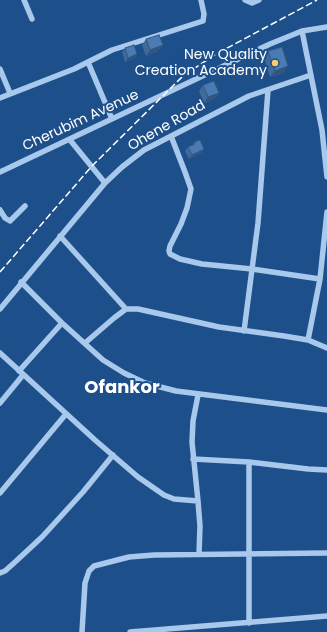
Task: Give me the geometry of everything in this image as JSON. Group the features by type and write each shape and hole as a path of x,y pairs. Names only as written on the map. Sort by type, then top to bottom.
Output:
{"street":[{"path":"24,0 32,19"},
{"path":"0,98 74,69 112,50 203,21 205,17 200,0"},
{"path":"245,0 252,3 259,0"},
{"name":"Cherubim Avenue","path":"0,172 270,44 302,31 327,27"},
{"path":"302,31 324,129 327,177"},
{"path":"88,62 112,119"},
{"path":"0,69 10,93"},
{"name":"Ohene Road","path":"0,309 105,183 122,167 144,150 248,96 311,75"},
{"path":"244,331 258,223 268,90"},
{"path":"171,136 191,189 187,208 170,246 170,254 188,262 252,269 320,279"},
{"path":"70,140 105,183"},
{"path":"0,210 5,218 10,221 25,206"},
{"path":"308,340 320,279 327,212"},
{"path":"60,236 126,309"},
{"path":"21,282 62,323 103,360 144,383 176,391 327,410"},
{"path":"85,343 126,309 138,309 219,328 308,340 327,348"},
{"path":"0,403 21,373 62,323"},
{"path":"0,353 66,414 138,477 164,495 174,499 198,501"},
{"path":"198,394 193,421 192,442 200,526 199,554"},
{"path":"0,493 66,414"},
{"path":"0,573 5,571 42,537 113,455"},
{"path":"193,459 249,462 327,470"},
{"path":"249,462 249,623"},
{"path":"82,632 85,583 89,572 94,566 136,557 154,555 327,553"},
{"path":"130,632 327,616"}],"building":[{"path":"159,35 163,45 150,50 146,39"},
{"path":"134,45 137,54 128,58 125,48"},
{"path":"282,47 288,66 275,71 268,51"},
{"path":"214,81 219,93 208,97 203,85"},
{"path":"200,140 204,149 192,155 188,147 195,144 194,142"}],"railway":[{"path":"0,272 92,166 183,76 216,54 317,0"}],"place":[{"name":"New Quality Creation Academy","path":"275,63"}],"district":[{"name":"Ofankor","path":"122,388"}]}
